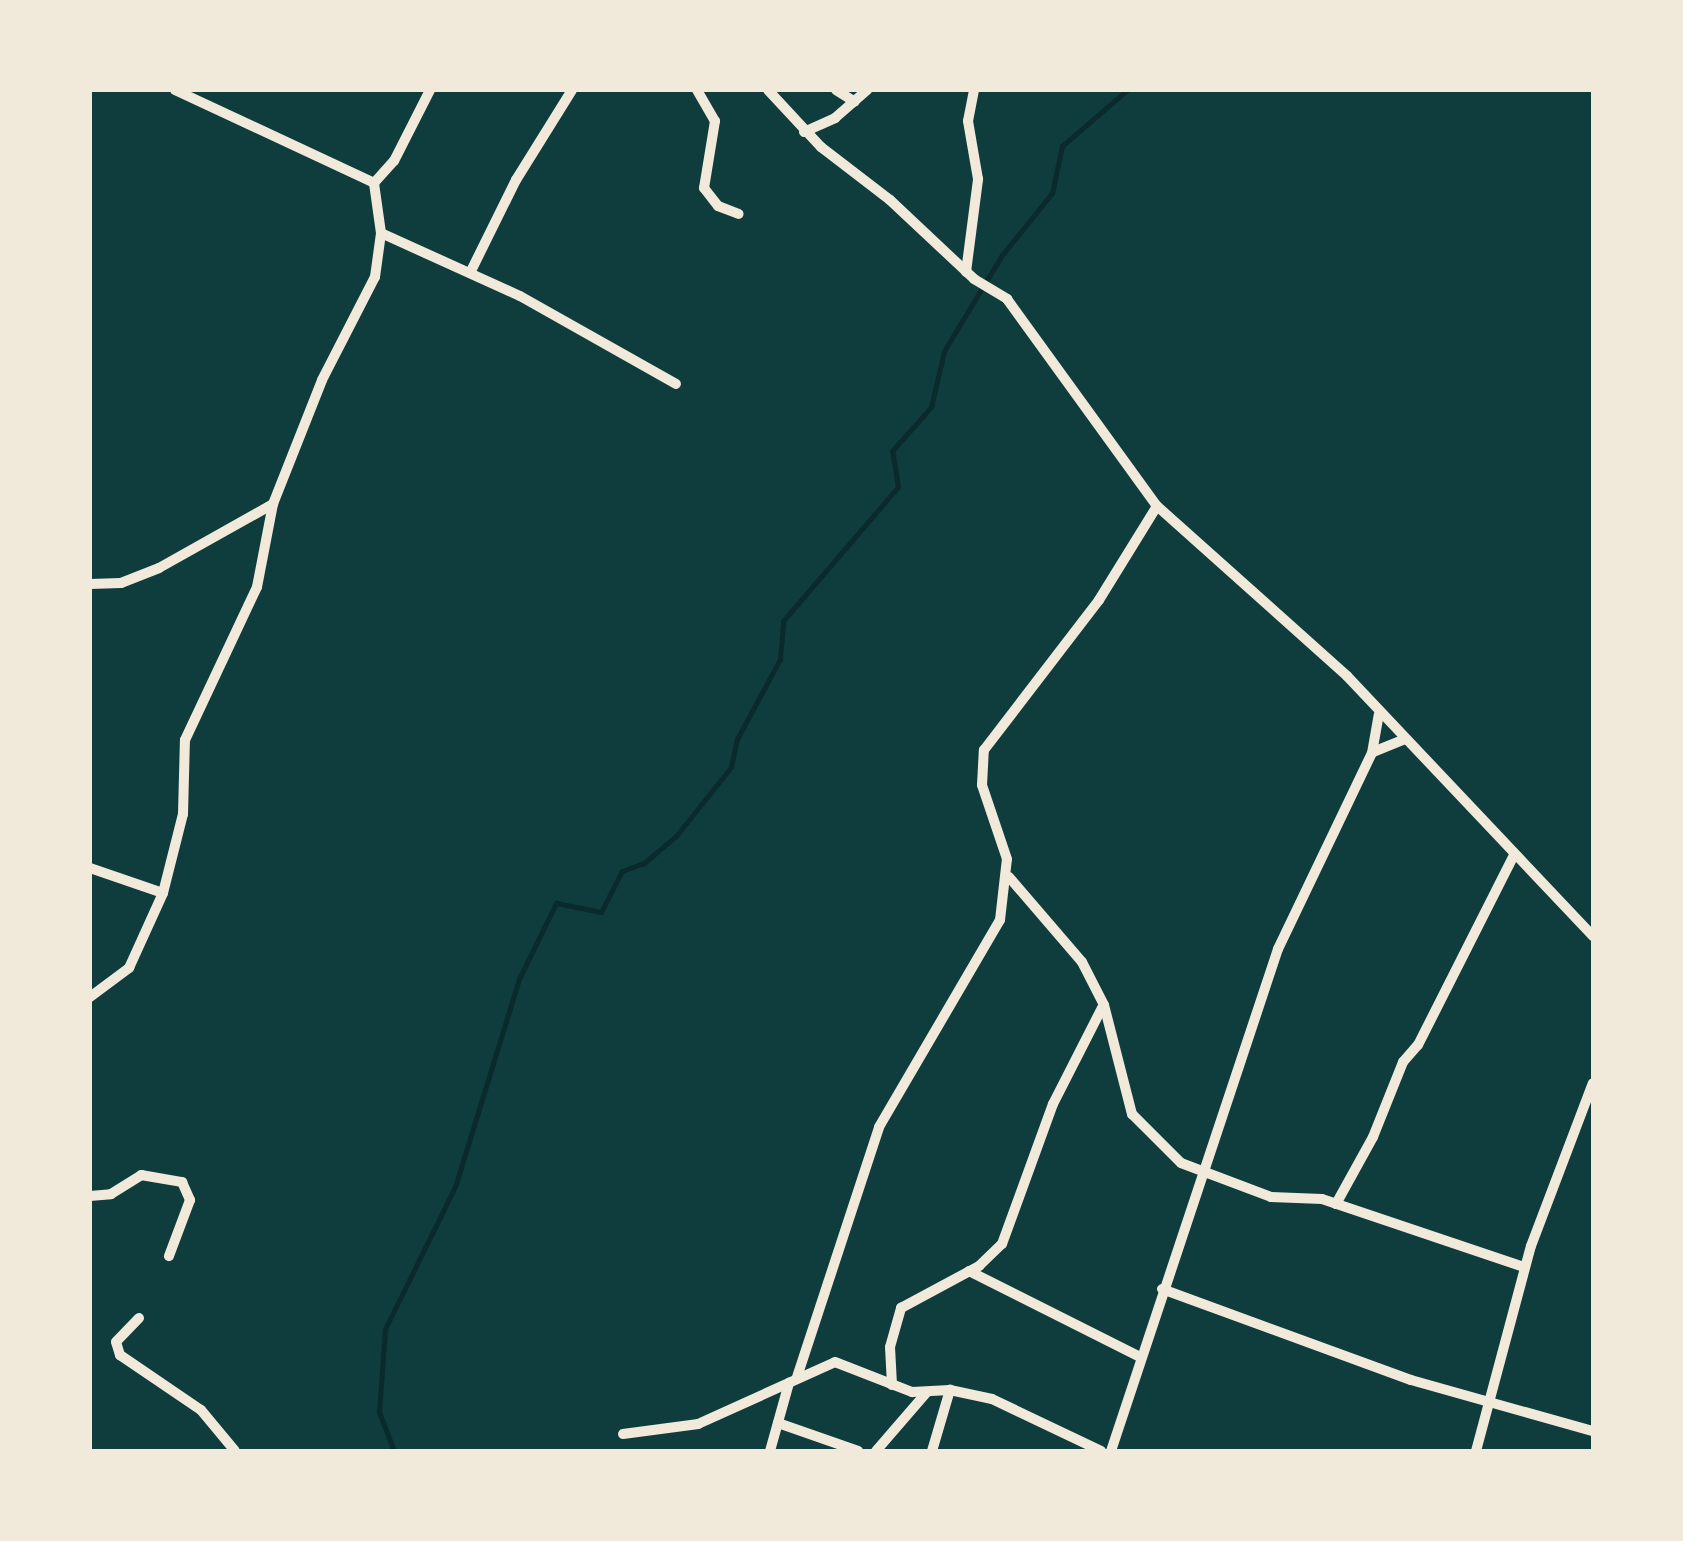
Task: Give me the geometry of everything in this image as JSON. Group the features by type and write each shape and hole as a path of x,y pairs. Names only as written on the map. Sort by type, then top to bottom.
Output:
{"street":[{"path":"175,90 374,184"},
{"path":"90,997 129,968 163,894 181,830 184,740 257,587 274,504 322,380 365,305 381,233 374,184 394,160 430,90"},
{"path":"470,271 516,180 572,90"},
{"path":"697,90 714,122 704,188 718,206 739,214"},
{"path":"768,90 804,132 890,200 970,276 994,290 1063,370 1156,506 1347,676 1513,857 1593,936"},
{"path":"836,90 855,102"},
{"path":"804,132 855,102 867,90"},
{"path":"970,276 978,179 968,121 974,90"},
{"path":"381,233 470,271 676,384"},
{"path":"90,584 121,584 159,568 274,504"},
{"path":"1156,506 1100,600 984,750 982,785 1009,878 1063,936 1104,1005 1132,1114 1171,1155 1206,1174 1271,1197 1336,1204 1524,1268"},
{"path":"1111,1451 1278,949 1372,753 1379,715"},
{"path":"1372,753 1406,739"},
{"path":"1336,1204 1402,1062 1418,1044 1513,857"},
{"path":"90,868 163,894"},
{"path":"770,1451 879,1126 1000,920 1009,878"},
{"path":"892,1385 890,1347 901,1308 989,1260 1006,1236 1053,1104 1104,1005"},
{"path":"1476,1451 1524,1268 1593,1083"},
{"path":"90,1196 110,1194 141,1175 182,1182 190,1200 169,1256"},
{"path":"969,1271 1140,1357"},
{"path":"1162,1289 1397,1375 1490,1398 1593,1431"},
{"path":"140,1318 116,1342 120,1355 201,1410 235,1451"},
{"path":"623,1434 698,1424 835,1362 892,1385 926,1393 950,1390 1018,1409 1101,1451"},
{"path":"932,1451 950,1390"},
{"path":"876,1451 926,1393"},
{"path":"778,1423 858,1451"}],"waterway":[{"path":"394,1451 379,1412 385,1329 455,1187 519,979 556,903 601,912 622,871 644,863 676,836 731,767 737,739 780,659 783,621 898,487 892,451 931,407 944,351 1002,255 1052,193 1062,146 1127,90"}]}
